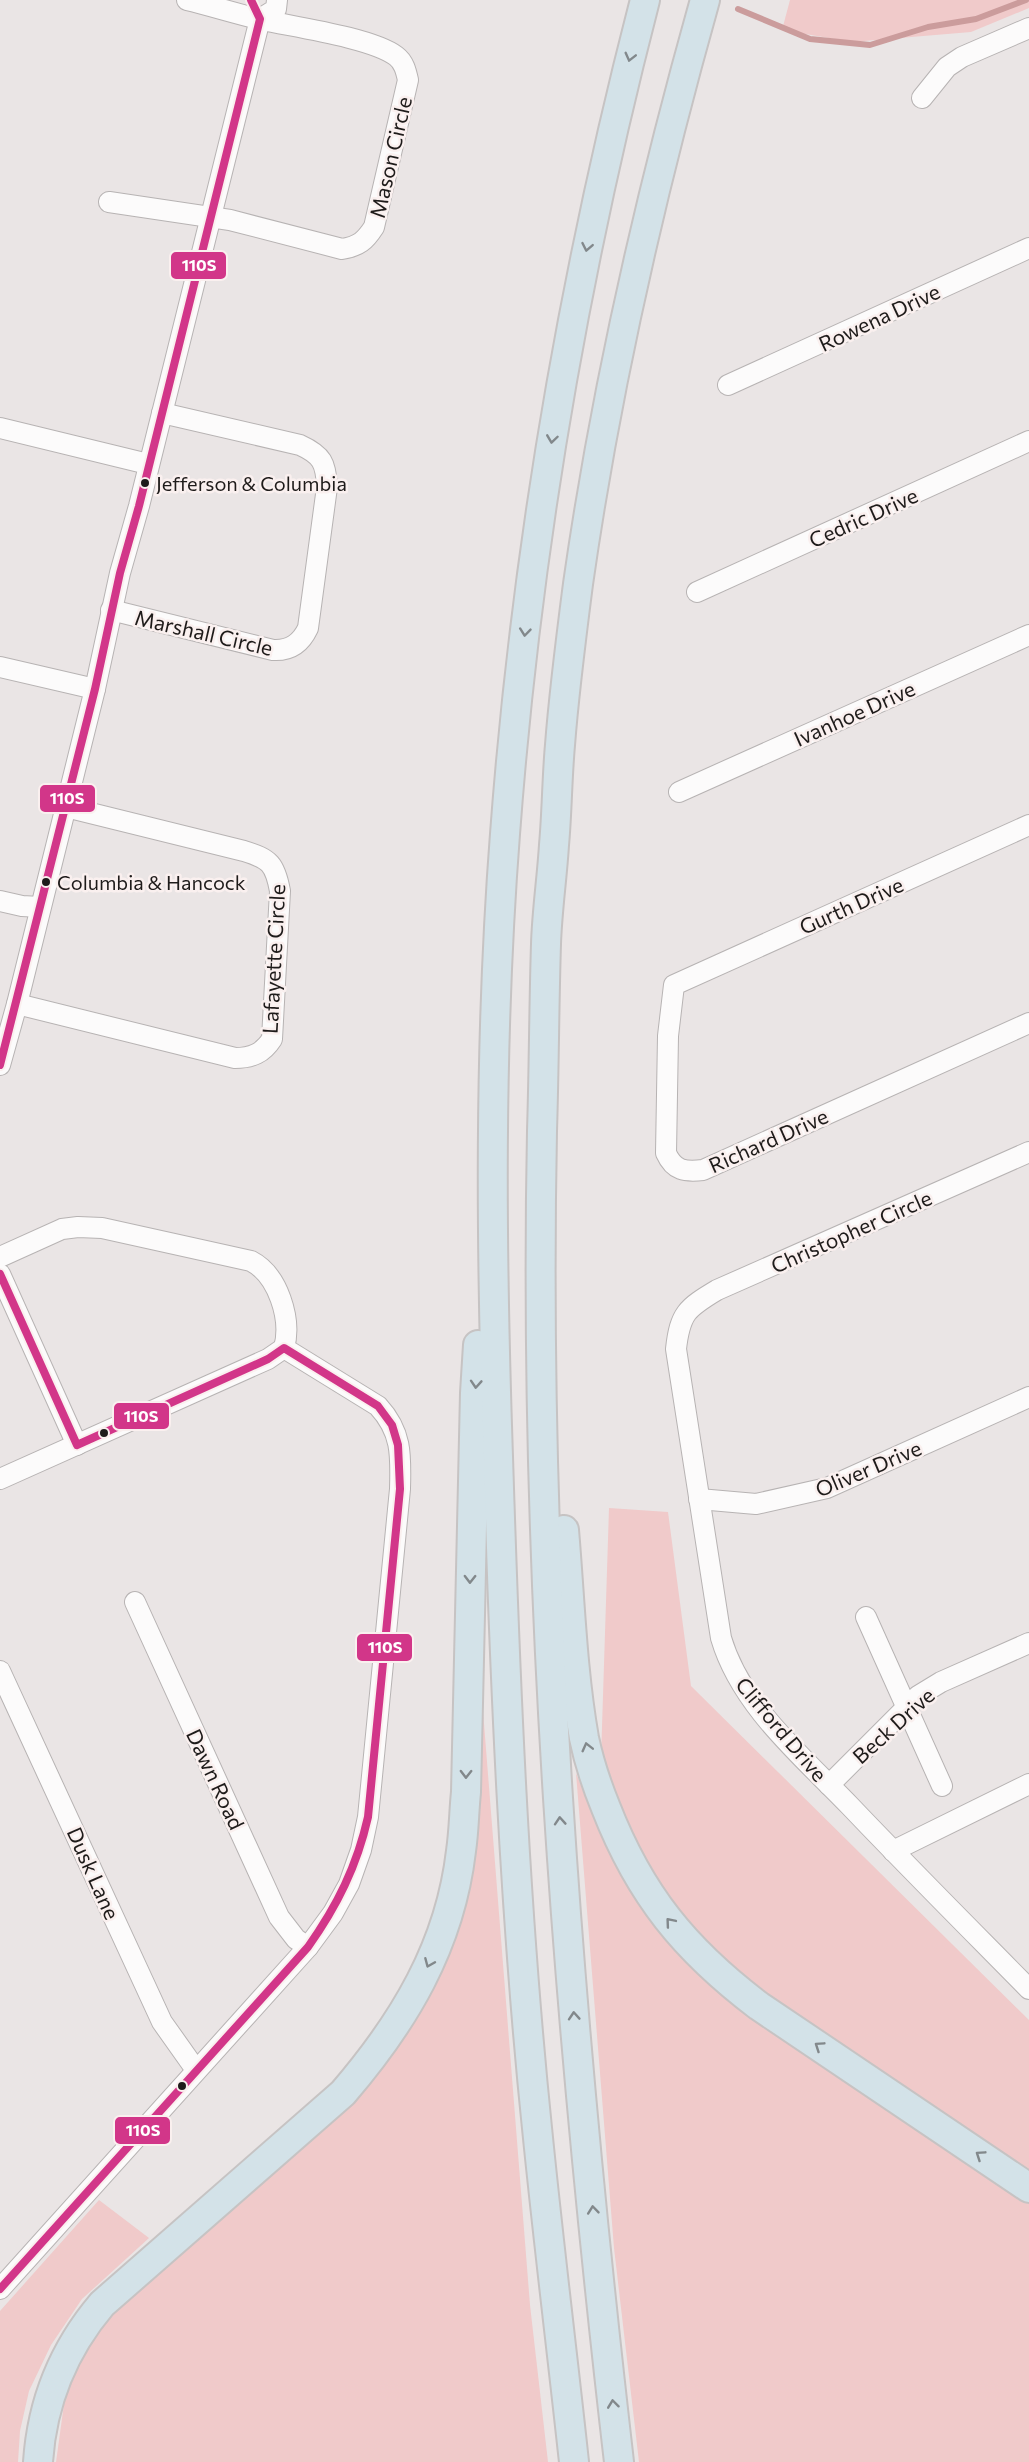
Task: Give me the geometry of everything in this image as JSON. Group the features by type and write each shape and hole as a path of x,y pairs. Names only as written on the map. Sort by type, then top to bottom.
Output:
{"highway":[{"path":"574,2462 536,2124 513,1824 495,1362 496,993 504,856 528,601 564,362 593,215 645,0"},
{"path":"619,2462 576,2043 558,1792 545,1500 540,1248 546,937 555,842 560,746 578,584 604,427 634,276 681,85 705,0"},
{"path":"39,2462 45,2412 56,2378 68,2352 86,2323 102,2304 343,2093 372,2059 398,2022 419,1987 439,1940 454,1891 461,1852 466,1792 475,1393 494,1200"},
{"path":"540,1248 578,1697 585,1741 597,1785 621,1844 642,1883 665,1917 694,1951 728,1983 1029,2188"}],"street":[{"path":"187,0 260,19 276,9 277,0"},
{"path":"0,1065 95,689 111,610 260,19 251,0"},
{"name":"Mason Circle","path":"210,218 230,220 342,249 355,247 365,241 374,227 408,80 406,69 399,57 386,50 341,37 260,19"},
{"path":"922,98 946,67 962,57 1029,28"},
{"path":"109,202 210,218"},
{"name":"Rowena Drive","path":"728,386 1029,248"},
{"name":"Marshall Circle","path":"111,610 273,650 282,650 298,644 308,628 327,487 327,473 321,459 314,452 300,445 162,413"},
{"path":"0,428 148,464"},
{"name":"Cedric Drive","path":"697,592 1029,441"},
{"name":"Ivanhoe Drive","path":"679,792 1029,635"},
{"path":"0,667 95,689"},
{"name":"Lafayette Circle","path":"17,1004 122,1028 235,1058 254,1056 267,1048 272,1039 280,891 276,872 271,863 259,855 244,850 66,807"},
{"name":"Gurth Drive","path":"674,985 1029,825"},
{"path":"0,901 40,907"},
{"name":"Richard Drive","path":"674,985 668,1036 666,1153 671,1164 677,1169 689,1172 704,1170 1029,1023"},
{"name":"Christopher Circle","path":"682,1321 692,1305 717,1290 1029,1152"},
{"path":"0,1257 62,1229 78,1227 102,1228 251,1261 259,1265 268,1275 279,1296 287,1324 284,1348 268,1359 0,1479"},
{"path":"0,1274 77,1445"},
{"name":"Clifford Drive","path":"682,1321 676,1348 721,1638 731,1667 748,1695 829,1785 1029,1989"},
{"path":"0,2289 308,1947 333,1913 349,1884 364,1839 400,1489 401,1458 398,1437 390,1419 378,1406 284,1348"},
{"name":"Oliver Drive","path":"699,1499 756,1504 827,1488 1029,1397"},
{"name":"Dawn Road","path":"135,1602 279,1917 296,1939 308,1947"},
{"path":"866,1617 942,1786"},
{"name":"Beck Drive","path":"829,1785 918,1696 941,1682 1029,1643"},
{"name":"Dusk Lane","path":"0,1671 162,2022 196,2070"},
{"path":"893,1851 1029,1785"}],"shaded area":[{"path":"790,0 1029,0 1029,8 971,32 852,42 782,30"},
{"path":"609,1508 668,1512 691,1686 1029,2020 1029,2170 792,2013 724,1961 668,1897 626,1822 601,1758"},
{"path":"479,1711 483,1711 530,2305 548,2462 56,2462 64,2404 76,2369 99,2329 422,2004"},
{"path":"576,1773 607,1849 633,1893 820,2064 1029,2204 1029,2462 639,2462 614,2248"},
{"path":"99,2200 149,2238 82,2299 51,2345 29,2391 20,2431 18,2462 0,2462 0,2311"}],"waterway":[{"path":"738,9 810,39 870,45 928,27 976,19 1026,0"}],"transit line":[{"name":"110S","path":"0,1065 95,689 120,573 139,506 260,19 251,0"},
{"name":"110S","path":"0,1274 77,1445 268,1359 284,1348 378,1406 392,1425 398,1445 400,1489 368,1817 345,1885 308,1947 0,2289"}],"place":[{"name":"Jefferson & Columbia","path":"145,483"},
{"name":"Columbia & Hancock","path":"46,882"}]}
